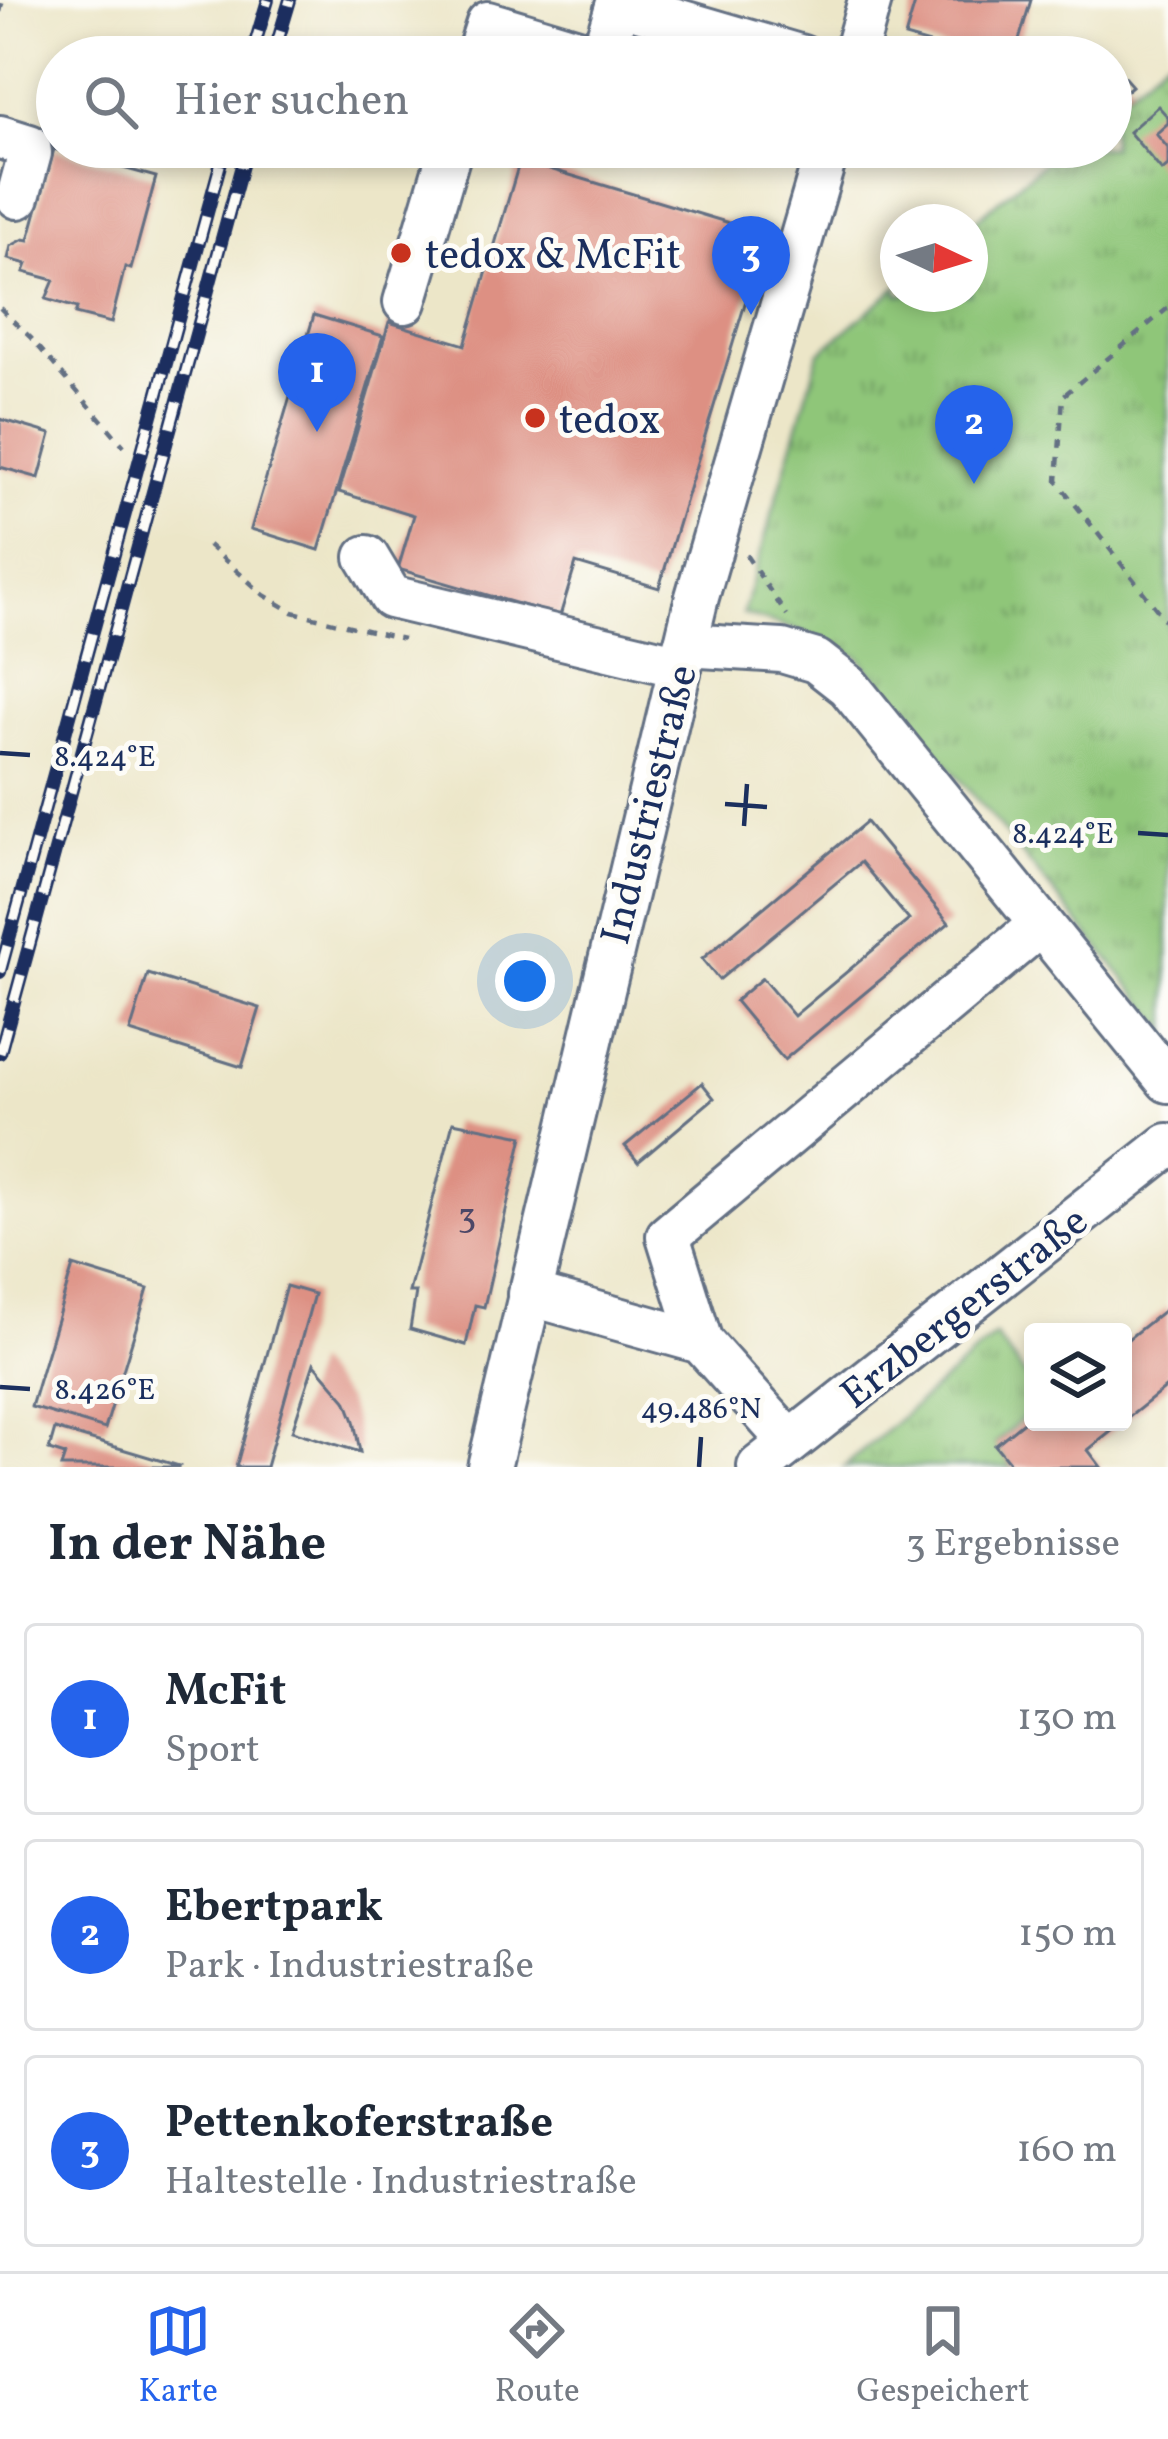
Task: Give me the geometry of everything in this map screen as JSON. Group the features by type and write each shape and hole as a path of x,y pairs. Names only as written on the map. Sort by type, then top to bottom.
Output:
{"street":[{"path":"860,36 870,0"},
{"path":"608,36 618,3 730,36"},
{"path":"484,36 488,23 532,36"},
{"path":"0,137 29,146 18,197"},
{"path":"405,302 445,168"},
{"name":"Industriestraße","path":"489,1467 683,656 822,168"},
{"path":"367,556 391,597 683,656 782,651 815,661 848,686 1168,1081"},
{"path":"774,1455 701,1342 668,1236 1041,924"},
{"name":"Erzbergerstraße","path":"774,1455 1168,1144"},
{"path":"529,1294 701,1342"}],"path":[{"path":"0,12 3,0"},
{"path":"0,308 124,446"},
{"path":"1168,308 1063,396 1057,481 1168,624"},
{"path":"720,516 815,661"}],"green space":[{"path":"1168,57 1168,1031 858,656 743,614 819,353 880,301 880,312 988,312 988,210 1037,168 1132,168 1132,87"},
{"path":"995,1336 1024,1374 1024,1417 995,1444 1013,1467 844,1467"}],"building":[{"path":"916,0 1031,0 1020,36 905,36"},
{"path":"1158,106 1168,117 1156,134 1168,148 1168,166 1162,171 1132,136 1132,129"},
{"path":"49,168 123,168 156,177 111,323 75,314 77,308 46,299 54,280 24,272 27,264 8,259 11,246 29,240"},
{"name":"tedox","path":"518,168 547,168 766,234 659,588 576,563 560,616 398,569 414,515 339,492 389,322 465,345"},
{"path":"314,315 383,336 319,550 251,529"},
{"path":"0,419 51,434 39,478 0,467"},
{"path":"866,822 949,923 784,1060 735,1001 762,978 794,1016 909,920 861,862 719,980 702,959"},
{"path":"148,974 260,1008 242,1067 130,1032"},
{"path":"702,1083 714,1098 638,1162 625,1146"},
{"path":"453,1122 523,1136 484,1307 475,1305 466,1345 410,1329 416,1292 409,1292"},
{"path":"73,1266 148,1289 105,1429 31,1407"},
{"path":"286,1286 314,1294 266,1467 236,1467"},
{"path":"1168,1307 1168,1386 1132,1415 1132,1336"},
{"path":"314,1363 346,1400 360,1452 292,1431"},
{"path":"1024,1421 1024,1431 1112,1431 1088,1450 1101,1467 1013,1467 995,1445"},
{"path":"55,1429 179,1466 61,1467 65,1455 49,1450"}],"railway":[{"path":"257,36 268,0"},
{"path":"279,36 290,0"},
{"path":"0,972 219,168"},
{"path":"0,1053 241,168"}],"place":[{"name":"tedox & McFit","path":"401,253"},
{"name":"Pettenkoferstraße","path":"751,315"},
{"name":"tedox","path":"535,418"},
{"name":"McFit","path":"317,432"},
{"name":"Ebertpark","path":"974,484"}]}
